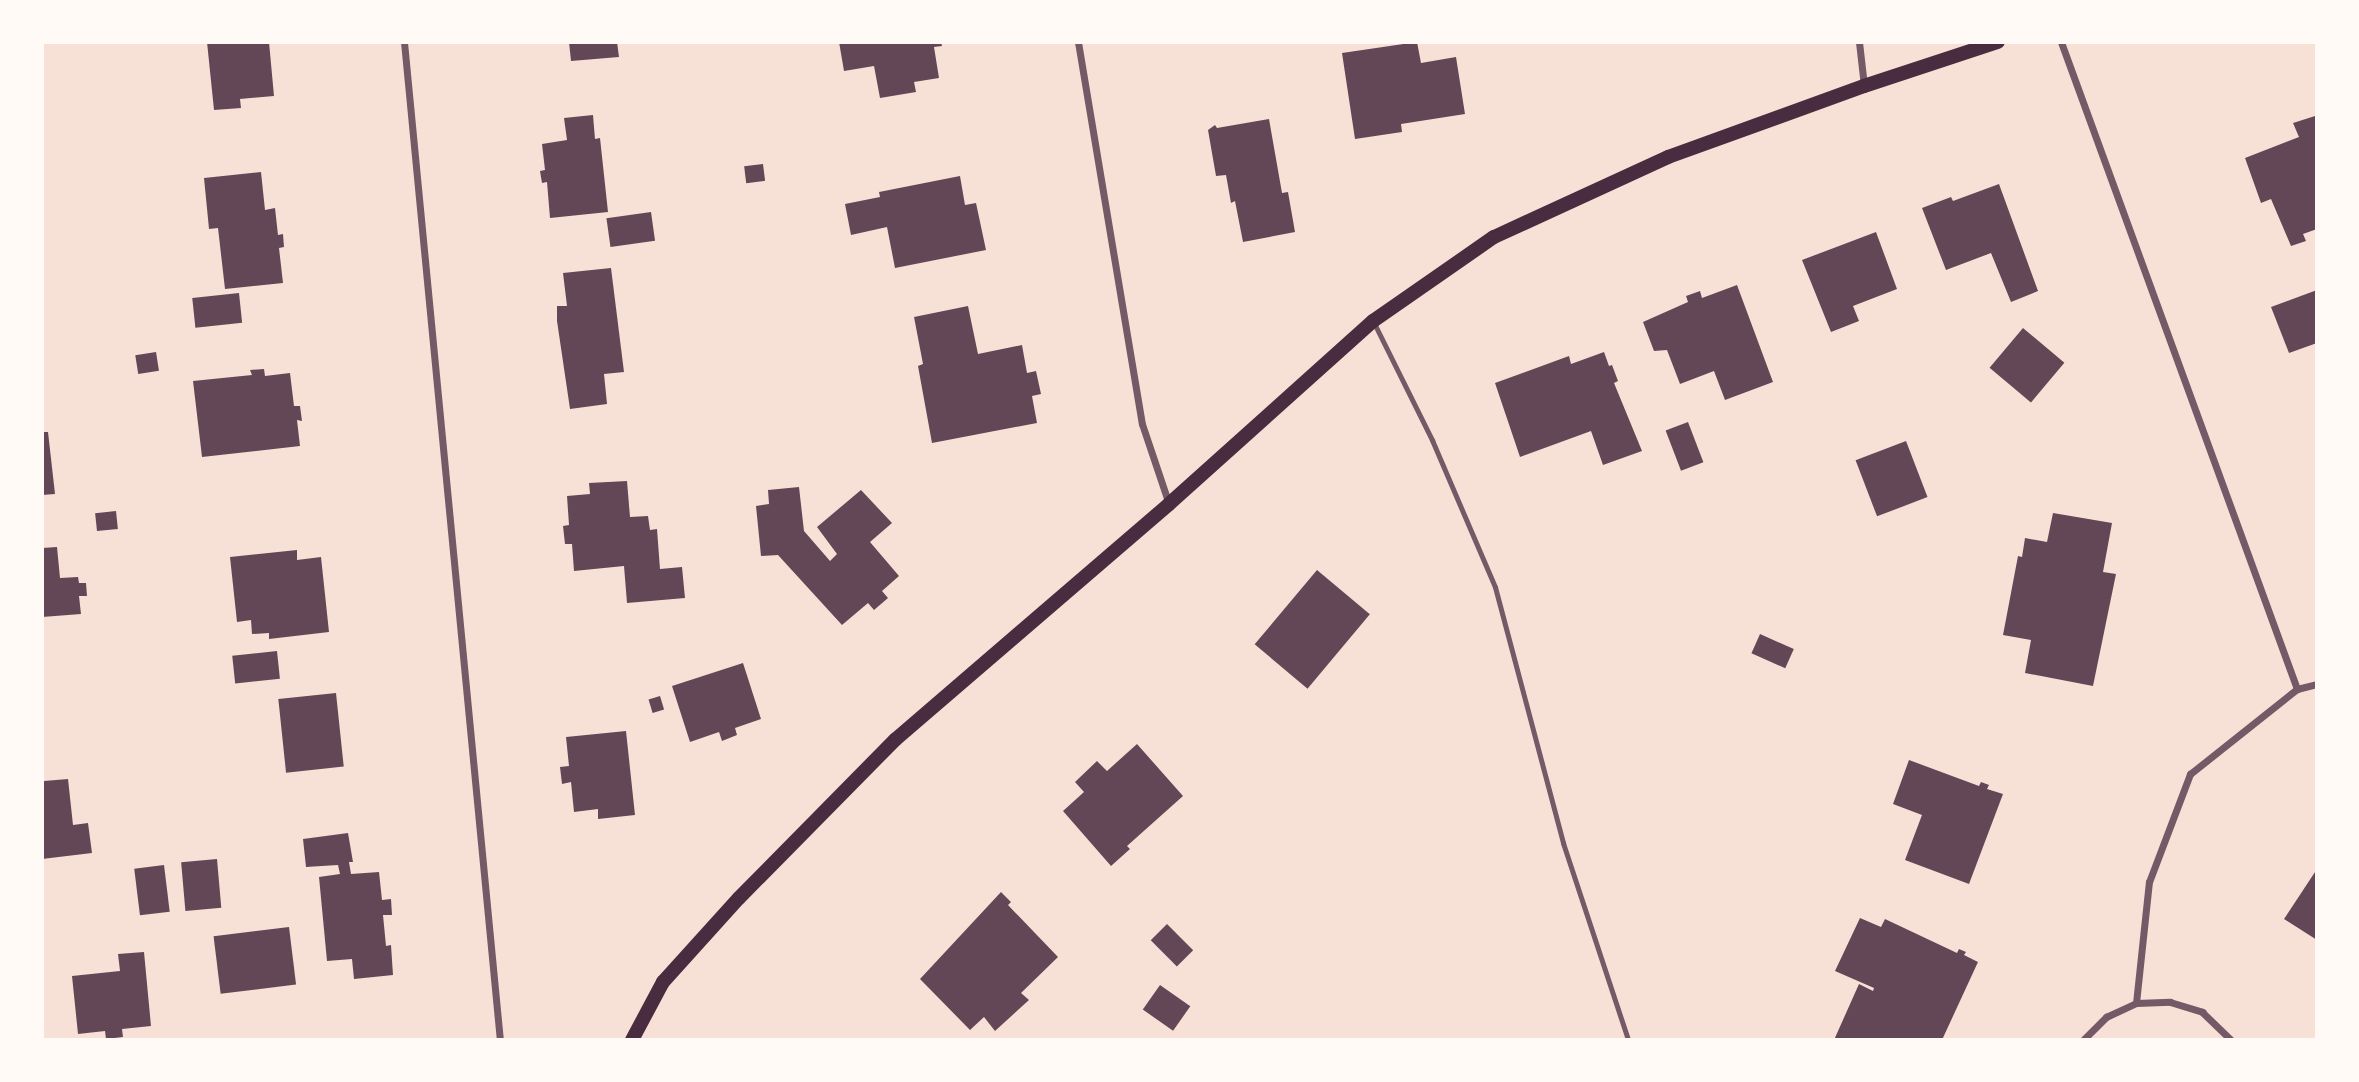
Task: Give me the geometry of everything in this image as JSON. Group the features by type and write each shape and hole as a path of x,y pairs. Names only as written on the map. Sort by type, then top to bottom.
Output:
{"main road":[{"path":"632,1040 663,982 739,898 896,739 1169,504 1373,321 1494,237 1668,157 1864,86 1998,42"}],"street":[{"path":"404,42 500,1040"},
{"path":"1078,42 1142,424 1169,504"},
{"path":"1859,42 1864,86"},
{"path":"2061,42 2297,690"},
{"path":"2136,1003 2149,882 2190,774 2297,690 2317,684"},
{"path":"2083,1040 2106,1017 2136,1003 2170,1002 2202,1012 2231,1040"}],"lane":[{"path":"1373,321 1432,440 1494,587 1563,843 1628,1040"}],"building":[{"path":"207,42 269,42 274,96 240,99 241,108 214,110"},
{"path":"569,42 617,42 619,57 571,61"},
{"path":"839,42 941,42 942,46 934,47 939,78 914,82 916,92 880,98 874,66 844,71"},
{"path":"1417,42 1421,63 1456,57 1465,114 1401,124 1402,132 1355,139 1342,53"},
{"path":"593,115 595,139 600,138 608,212 550,218 547,182 542,183 540,171 545,170 542,144 567,140 564,118"},
{"path":"2315,116 2317,229 2303,234 2306,241 2291,246 2271,199 2261,203 2245,158 2299,137 2293,123"},
{"path":"1269,119 1282,193 1288,192 1295,232 1243,242 1235,201 1231,203 1226,175 1216,176 1208,130 1215,125 1217,128"},
{"path":"763,164 765,181 746,183 744,166"},
{"path":"261,172 265,210 275,208 278,235 283,234 284,247 279,248 283,283 225,289 218,228 209,229 204,178"},
{"path":"960,176 965,205 976,203 986,250 895,268 887,227 851,235 845,204 880,197 879,192"},
{"path":"1999,184 2038,291 2011,302 1991,253 1946,270 1922,208 1951,197 1953,201"},
{"path":"651,212 655,241 610,247 606,218"},
{"path":"1876,232 1897,289 1853,306 1859,321 1831,332 1802,260"},
{"path":"611,268 624,372 604,374 607,404 570,409 557,321 557,306 567,306 563,273"},
{"path":"1737,285 1773,382 1725,400 1714,371 1680,384 1667,350 1654,351 1643,322 1688,302 1686,296 1700,291 1702,298"},
{"path":"2317,290 2317,343 2289,353 2271,307"},
{"path":"239,293 242,323 195,328 192,298"},
{"path":"968,306 978,354 1022,345 1027,373 1036,371 1041,394 1032,396 1037,423 932,443 918,366 923,364 914,317"},
{"path":"2023,328 2064,363 2031,403 1990,368"},
{"path":"156,352 159,371 138,374 135,355"},
{"path":"1604,352 1609,366 1612,365 1618,381 1614,383 1642,451 1603,465 1591,431 1520,457 1495,383 1569,356 1571,364"},
{"path":"264,369 265,376 290,373 294,406 300,406 302,421 297,420 300,446 202,457 193,381 252,375 250,370"},
{"path":"1688,422 1703,462 1681,471 1666,431"},
{"path":"42,432 48,432 55,494 42,495"},
{"path":"1906,441 1928,497 1877,516 1856,460"},
{"path":"627,481 630,517 648,516 650,530 657,529 660,569 682,567 685,598 627,603 624,566 574,571 572,544 565,544 563,526 569,525 567,496 590,494 589,483"},
{"path":"799,487 804,531 830,561 837,554 817,527 861,490 892,523 870,542 899,576 882,591 888,598 874,610 868,603 842,625 778,555 761,556 756,506 769,504 768,490"},
{"path":"116,511 118,529 97,531 95,513"},
{"path":"2053,513 2112,523 2103,572 2116,574 2093,686 2025,673 2031,640 2003,635 2018,556 2022,557 2025,538 2047,542"},
{"path":"57,547 60,578 78,577 79,583 86,583 87,596 79,596 81,614 42,617 42,548"},
{"path":"297,550 297,560 321,557 329,632 269,639 269,633 252,634 251,620 237,622 230,557"},
{"path":"1317,570 1370,614 1308,689 1255,644"},
{"path":"1760,634 1794,649 1785,668 1751,653"},
{"path":"277,651 280,679 235,684 232,656"},
{"path":"743,663 761,719 735,728 737,735 722,741 719,732 690,742 672,686"},
{"path":"336,693 344,767 286,773 278,699"},
{"path":"660,696 664,709 653,713 649,700"},
{"path":"626,731 635,815 598,819 598,809 574,812 571,782 562,784 560,767 569,766 566,737"},
{"path":"1137,744 1183,796 1127,846 1130,849 1111,866 1063,811 1084,792 1075,782 1097,761 1107,771"},
{"path":"1909,760 1979,786 1981,782 1989,785 1987,789 2003,794 1969,884 1905,860 1922,815 1893,804"},
{"path":"42,776 44,781 68,779 73,825 88,823 92,853 42,859"},
{"path":"348,833 353,862 349,862 351,874 379,872 382,900 391,899 392,915 383,915 386,946 391,945 393,975 354,979 352,959 327,961 319,877 340,874 338,865 306,867 303,839"},
{"path":"217,859 221,908 185,911 181,862"},
{"path":"164,865 170,912 140,915 134,869"},
{"path":"2317,869 2317,940 2284,919"},
{"path":"1001,892 1011,902 1008,905 1058,957 1021,993 1029,1000 995,1031 984,1017 970,1030 920,979"},
{"path":"1860,918 1881,927 1885,919 1957,953 1959,949 1966,952 1964,955 1978,962 1942,1040 1834,1040 1859,984 1873,991 1874,988 1835,971"},
{"path":"1167,924 1193,950 1177,966 1151,940"},
{"path":"289,927 296,985 221,994 214,936"},
{"path":"144,952 151,1026 122,1029 123,1037 106,1039 105,1031 78,1034 72,976 120,971 118,954"},
{"path":"1160,985 1190,1006 1173,1031 1143,1010"}]}
